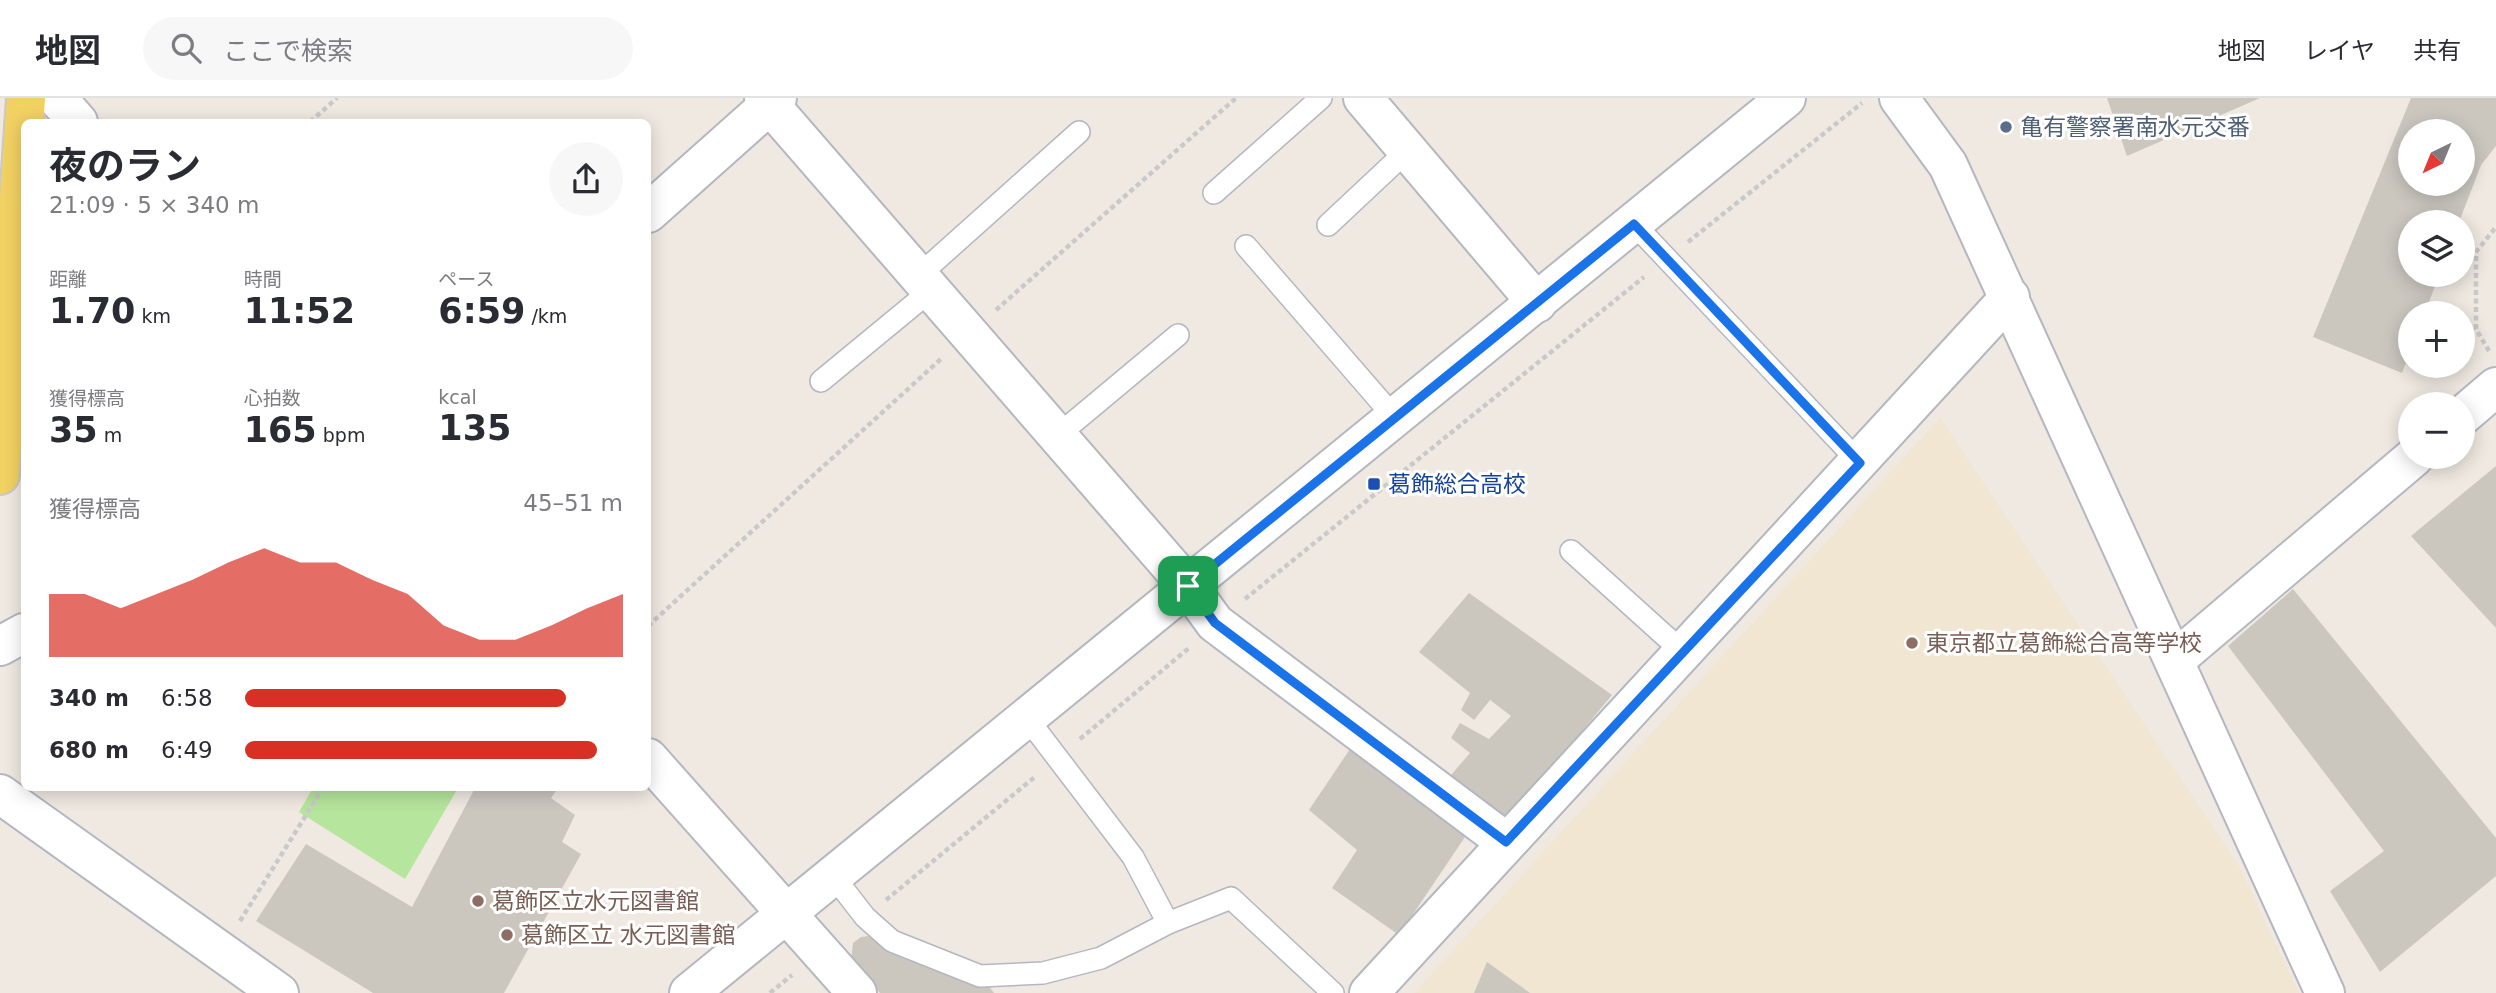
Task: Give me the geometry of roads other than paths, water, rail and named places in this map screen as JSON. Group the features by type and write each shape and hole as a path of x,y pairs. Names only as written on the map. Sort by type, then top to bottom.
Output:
{"main road":[{"path":"25,119 26,98"},
{"path":"0,475 21,170"}],"street":[{"path":"57,98 75,119"},
{"path":"1363,98 1537,303"},
{"path":"689,993 1786,98"},
{"path":"1899,98 1948,165 2325,993"},
{"path":"651,210 770,100 923,284 1188,586 1215,623 1506,842"},
{"path":"1369,993 1506,842 1860,463 2010,297"},
{"path":"2475,397 2493,370"},
{"path":"2175,660 2400,469"},
{"path":"0,646 21,635"},
{"path":"651,761 857,993"},
{"path":"0,794 279,993"}],"lane":[{"path":"1214,193 1321,98"},
{"path":"821,381 1079,132"},
{"path":"1328,225 1408,150"},
{"path":"1634,224 1860,463"},
{"path":"1246,246 1395,418"},
{"path":"1057,436 1178,335"},
{"path":"1571,551 1684,653"},
{"path":"1027,718 1133,857 1168,923"},
{"path":"834,877 866,917 892,941 981,976 1043,973 1101,958 1168,923 1231,898 1333,993"}],"place":[{"name":"亀有警察署南水元交番","path":"2006,127"},
{"name":"葛飾総合高校","path":"1374,484"},
{"name":"東京都立葛飾総合高等学校","path":"1912,643"},
{"name":"葛飾区立水元図書館","path":"478,901"},
{"name":"葛飾区立 水元図書館","path":"507,935"}]}
